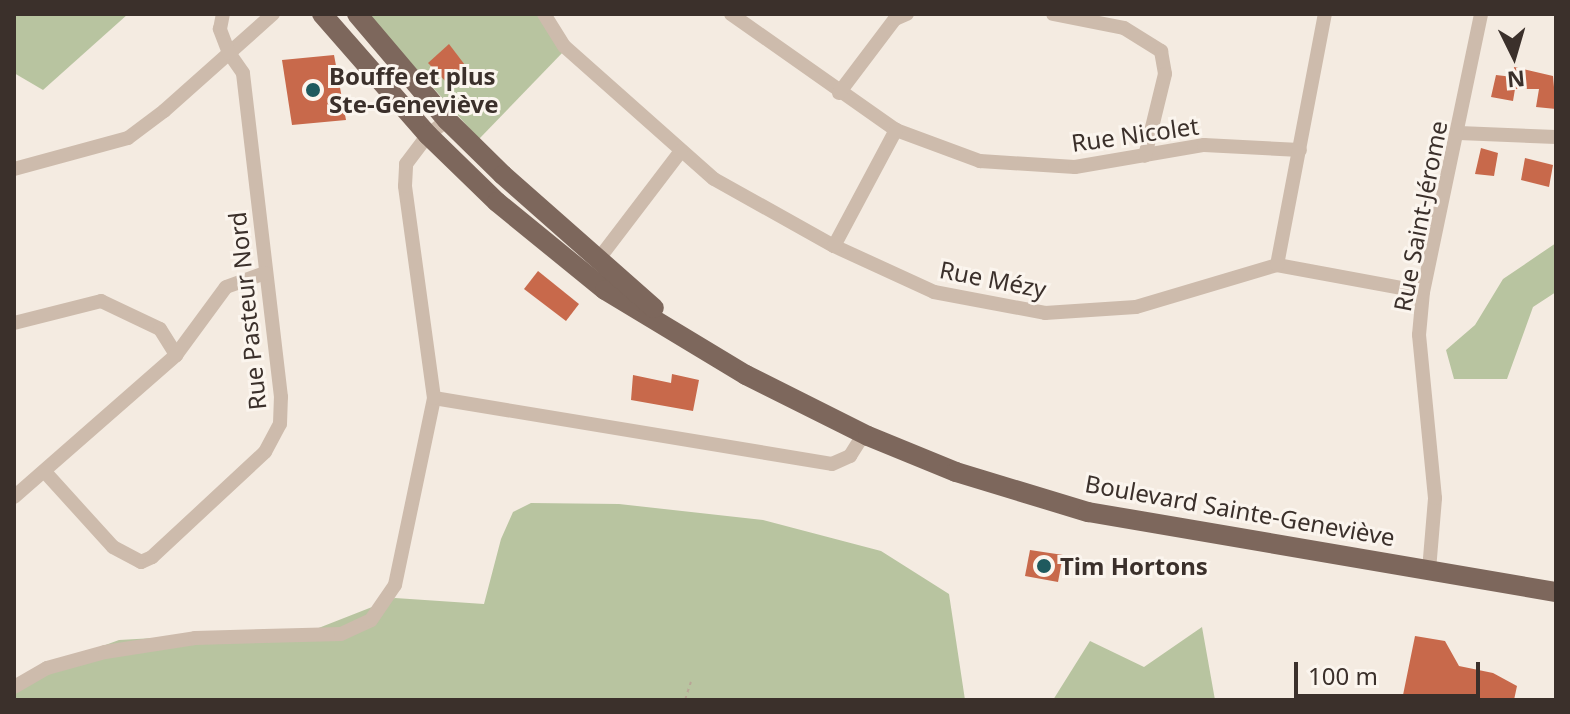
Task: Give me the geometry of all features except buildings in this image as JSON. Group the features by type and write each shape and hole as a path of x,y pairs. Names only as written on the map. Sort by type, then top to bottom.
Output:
{"main road":[{"name":"Boulevard Sainte-Geneviève","path":"322,14 428,135 497,202 605,290 792,400 864,434 956,472 1088,512 1556,592"},
{"name":"Boulevard Sainte-Geneviève","path":"357,14 447,120 595,258 706,351"}],"street":[{"name":"Rue Pasteur Nord","path":"45,472 113,547 141,562 152,557 265,452 280,424 281,397 243,73 229,53 220,29 223,14"},
{"path":"14,169 128,138 164,111 273,14"},
{"name":"Rue Mézy","path":"544,14 564,46 714,179 834,246 934,292 1045,313 1136,307 1277,265 1423,292"},
{"name":"Rue Nicolet","path":"731,14 839,93 896,130 980,161 1075,167 1204,145 1300,150"},
{"path":"839,93 895,19 907,14"},
{"path":"1053,14 1124,28 1161,51 1165,74 1145,156"},
{"path":"1277,265 1325,14"},
{"name":"Rue Saint-Jérome","path":"1429,570 1435,498 1419,335 1423,292 1459,133 1481,14"},
{"path":"14,687 47,668 105,652 195,638 341,634 371,620 395,585 434,398 405,186 406,164 428,135 447,120"},
{"path":"834,246 896,130"},
{"path":"1459,133 1556,137"},
{"path":"604,252 681,151"},
{"path":"14,497 176,355 226,287 265,273"},
{"path":"14,323 101,301 160,329 176,355"},
{"path":"434,398 832,464 850,456 864,434"}],"path":[{"path":"685,700 691,682"}],"green space":[{"path":"14,14 128,14 43,90 14,73"},
{"path":"367,14 540,14 565,50 479,139"},
{"path":"1556,243 1556,292 1533,307 1507,379 1454,379 1446,350 1475,325 1503,279"},
{"path":"531,503 619,504 763,520 881,551 949,594 965,700 14,700 14,690 45,667 119,640 316,629 395,598 484,604 501,539 513,512"},
{"path":"1202,627 1215,700 1053,700 1090,641 1144,667"}],"place":[{"name":"Bouffe et plus Ste-Geneviève","path":"313,90"},
{"name":"Tim Hortons","path":"1044,566"}]}
